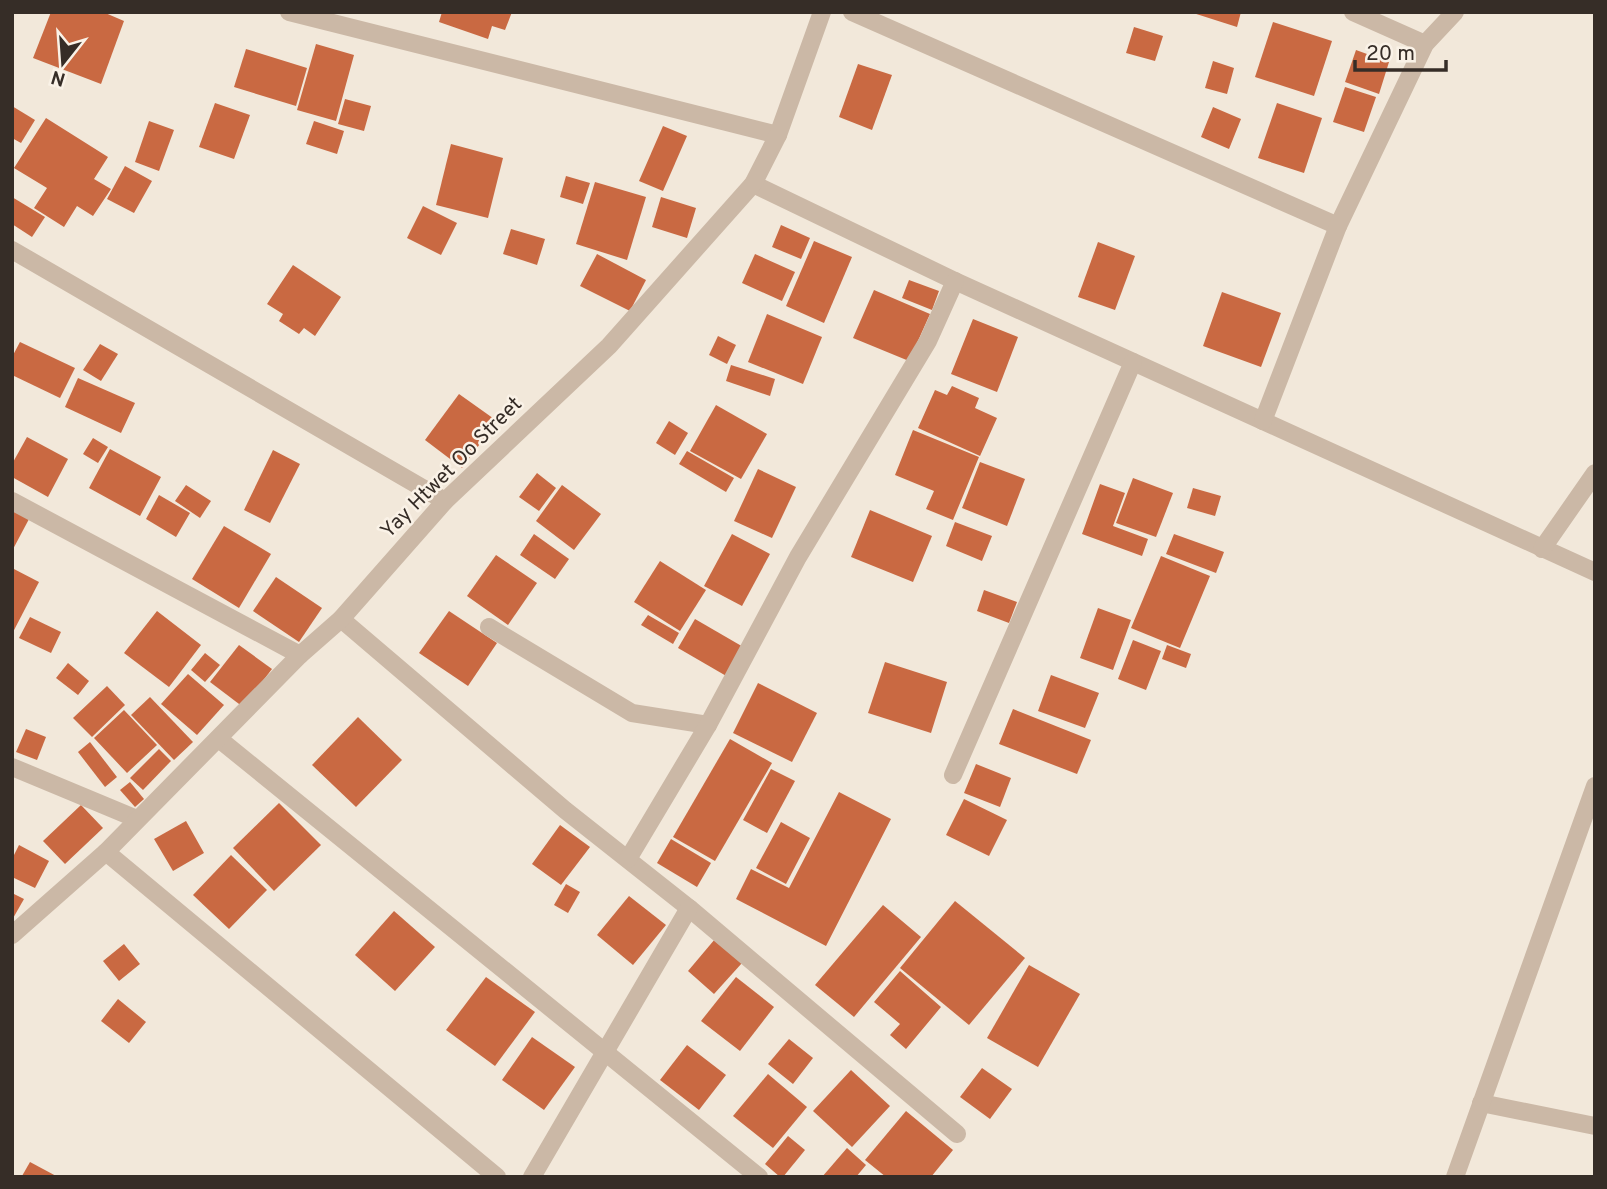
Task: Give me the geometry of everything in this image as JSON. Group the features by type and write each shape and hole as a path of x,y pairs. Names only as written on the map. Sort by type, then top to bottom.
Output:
{"street":[{"path":"289,12 778,135"},
{"name":"Yay Htwet Oo Street","path":"12,935 106,852 300,655 341,619 445,500 610,346 753,184 778,135 822,12"},
{"path":"852,12 1338,226"},
{"path":"1353,12 1425,44"},
{"path":"1263,421 1338,226 1425,44 1455,12"},
{"path":"753,184 955,281 1595,572"},
{"path":"12,250 445,500"},
{"path":"628,859 708,725 798,557 928,341 955,281"},
{"path":"953,775 1133,362"},
{"path":"1542,549 1595,473"},
{"path":"12,501 300,655"},
{"path":"341,619 565,810 689,908 957,1134"},
{"path":"489,627 632,713 708,725"},
{"path":"219,739 759,1177"},
{"path":"12,767 137,819"},
{"path":"1454,1177 1595,786"},
{"path":"106,852 497,1177"},
{"path":"532,1177 689,908"},
{"path":"1481,1103 1595,1126"}],"building":[{"path":"51,12 103,12 124,21 101,84 33,58"},
{"path":"442,12 512,12 505,30 492,26 488,39 439,22"},
{"path":"1190,12 1241,12 1237,27"},
{"path":"1273,22 1332,41 1314,96 1255,77"},
{"path":"1134,27 1163,36 1155,61 1126,53"},
{"path":"316,44 354,55 336,121 297,110"},
{"path":"246,49 307,68 296,106 234,87"},
{"path":"1356,50 1389,62 1379,94 1345,82"},
{"path":"1213,61 1234,68 1227,94 1205,88"},
{"path":"858,64 892,75 872,130 839,117"},
{"path":"1345,87 1376,97 1364,132 1333,122"},
{"path":"345,99 371,106 364,131 338,124"},
{"path":"215,103 250,115 234,159 199,147"},
{"path":"1277,103 1322,118 1304,173 1258,158"},
{"path":"12,106 35,120 21,143 12,138"},
{"path":"1213,107 1241,119 1229,149 1201,137"},
{"path":"46,118 108,157 94,179 111,189 93,216 77,206 64,227 34,208 47,188 14,168"},
{"path":"149,121 174,130 159,171 135,162"},
{"path":"314,121 344,131 337,154 306,144"},
{"path":"663,126 687,136 663,191 639,181"},
{"path":"451,144 503,158 488,218 436,205"},
{"path":"125,166 152,181 134,213 107,199"},
{"path":"566,176 590,183 583,204 560,197"},
{"path":"595,182 646,197 627,260 576,244"},
{"path":"12,197 45,217 32,237 12,224"},
{"path":"661,197 696,208 687,238 652,227"},
{"path":"423,206 457,223 441,255 407,238"},
{"path":"781,225 810,238 801,259 772,247"},
{"path":"511,229 545,239 537,265 503,254"},
{"path":"814,241 852,257 824,323 786,306"},
{"path":"1098,242 1135,256 1115,310 1078,297"},
{"path":"597,254 646,280 630,311 580,286"},
{"path":"755,254 795,272 782,301 742,283"},
{"path":"293,265 341,297 315,336 304,328 299,334 279,321 283,314 267,304"},
{"path":"909,280 939,291 932,310 902,298"},
{"path":"874,290 930,314 909,361 853,338"},
{"path":"1222,292 1281,313 1261,367 1203,346"},
{"path":"767,314 822,337 803,384 748,362"},
{"path":"973,319 1018,337 997,392 951,374"},
{"path":"718,336 736,345 727,364 709,355"},
{"path":"20,342 75,368 60,398 12,375 12,357"},
{"path":"100,344 118,354 101,381 83,370"},
{"path":"731,365 775,379 770,396 726,381"},
{"path":"78,378 135,403 121,433 65,407"},
{"path":"952,386 979,398 975,408 997,418 980,456 918,428 935,390 947,395"},
{"path":"459,394 497,421 462,468 425,440"},
{"path":"716,405 767,434 741,479 690,451"},
{"path":"669,421 688,433 675,455 656,443"},
{"path":"913,430 979,457 953,520 926,509 934,491 895,475"},
{"path":"27,437 68,459 48,497 12,477 12,464"},
{"path":"93,438 108,447 98,463 83,454"},
{"path":"110,449 161,477 140,516 89,488"},
{"path":"273,450 300,464 270,523 244,510"},
{"path":"687,451 734,478 726,492 679,464"},
{"path":"980,462 1025,479 1007,526 962,508"},
{"path":"758,469 796,487 772,538 734,521"},
{"path":"537,473 556,488 539,511 519,497"},
{"path":"1133,478 1173,493 1156,537 1116,523"},
{"path":"1100,484 1125,493 1113,526 1148,539 1142,556 1082,534"},
{"path":"186,485 211,501 200,518 175,501"},
{"path":"562,485 601,514 574,550 536,521"},
{"path":"1193,488 1221,496 1215,516 1187,508"},
{"path":"159,495 190,513 176,537 146,519"},
{"path":"12,510 29,519 12,551"},
{"path":"870,510 932,536 913,582 851,557"},
{"path":"955,522 992,536 982,561 946,546"},
{"path":"224,526 271,554 239,608 192,579"},
{"path":"534,534 569,559 555,579 520,555"},
{"path":"732,534 770,554 742,606 704,586"},
{"path":"1174,534 1224,552 1216,573 1166,554"},
{"path":"496,555 537,583 508,625 467,596"},
{"path":"1161,556 1210,576 1180,648 1131,628"},
{"path":"660,561 706,590 680,631 634,602"},
{"path":"12,568 39,582 12,634"},
{"path":"276,577 322,608 299,642 253,611"},
{"path":"984,590 1017,602 1009,623 977,611"},
{"path":"1098,608 1131,620 1113,670 1080,658"},
{"path":"157,611 201,645 169,687 124,653"},
{"path":"449,611 497,643 468,686 419,653"},
{"path":"648,615 679,633 673,644 641,625"},
{"path":"30,617 61,632 51,653 19,638"},
{"path":"695,619 745,648 728,677 678,648"},
{"path":"1133,640 1161,651 1146,690 1118,679"},
{"path":"239,645 272,669 243,707 210,682"},
{"path":"1167,645 1191,654 1186,668 1162,659"},
{"path":"205,653 220,665 205,682 191,670"},
{"path":"885,662 947,682 931,733 868,713"},
{"path":"68,663 89,681 78,695 56,678"},
{"path":"188,674 224,705 197,735 161,704"},
{"path":"1051,675 1099,693 1085,728 1038,711"},
{"path":"758,683 817,713 792,762 733,733"},
{"path":"107,686 125,705 92,737 73,718"},
{"path":"150,697 193,742 174,760 131,715"},
{"path":"1013,709 1091,740 1077,774 999,744"},
{"path":"124,710 157,745 127,773 94,738"},
{"path":"358,717 402,760 356,807 312,765"},
{"path":"26,729 46,737 37,760 16,752"},
{"path":"730,739 772,763 715,861 673,837"},
{"path":"90,742 117,777 105,787 78,752"},
{"path":"159,749 171,761 143,790 130,778"},
{"path":"976,764 1011,778 1000,807 964,793"},
{"path":"771,769 795,781 767,833 743,820"},
{"path":"130,782 144,799 135,807 120,790"},
{"path":"839,792 891,819 826,946 736,899 751,869 789,888"},
{"path":"964,799 1007,820 989,856 946,835"},
{"path":"279,803 321,845 274,891 233,848"},
{"path":"81,805 103,828 65,864 43,841"},
{"path":"186,821 204,853 173,871 154,839"},
{"path":"781,822 810,838 786,884 756,868"},
{"path":"560,825 590,847 561,885 532,864"},
{"path":"671,839 711,863 697,887 657,863"},
{"path":"19,845 49,861 35,888 12,877 12,859"},
{"path":"231,855 267,890 229,929 193,895"},
{"path":"566,884 580,892 568,913 554,905"},
{"path":"12,893 24,899 12,920"},
{"path":"629,896 666,925 633,965 597,935"},
{"path":"955,901 1025,958 969,1025 900,968"},
{"path":"883,905 921,937 854,1017 815,985"},
{"path":"394,911 435,947 395,991 355,955"},
{"path":"715,939 742,963 714,994 688,971"},
{"path":"124,944 140,964 119,981 103,961"},
{"path":"1029,965 1080,994 1038,1067 987,1038"},
{"path":"900,971 941,1007 906,1049 890,1035 900,1024 874,1002"},
{"path":"486,977 535,1012 495,1066 446,1030"},
{"path":"736,977 774,1007 740,1051 701,1021"},
{"path":"118,999 146,1022 129,1043 101,1021"},
{"path":"532,1037 575,1067 544,1110 502,1080"},
{"path":"789,1039 813,1058 793,1084 768,1064"},
{"path":"687,1045 726,1075 699,1110 660,1080"},
{"path":"982,1068 1012,1089 990,1119 960,1097"},
{"path":"851,1070 890,1106 852,1147 813,1111"},
{"path":"768,1074 807,1107 773,1148 733,1116"},
{"path":"906,1111 953,1150 931,1177 886,1177 865,1160"},
{"path":"788,1136 805,1150 783,1177 780,1177 765,1164"},
{"path":"847,1148 866,1165 856,1177 822,1177"},
{"path":"30,1162 58,1177 22,1176"}]}
